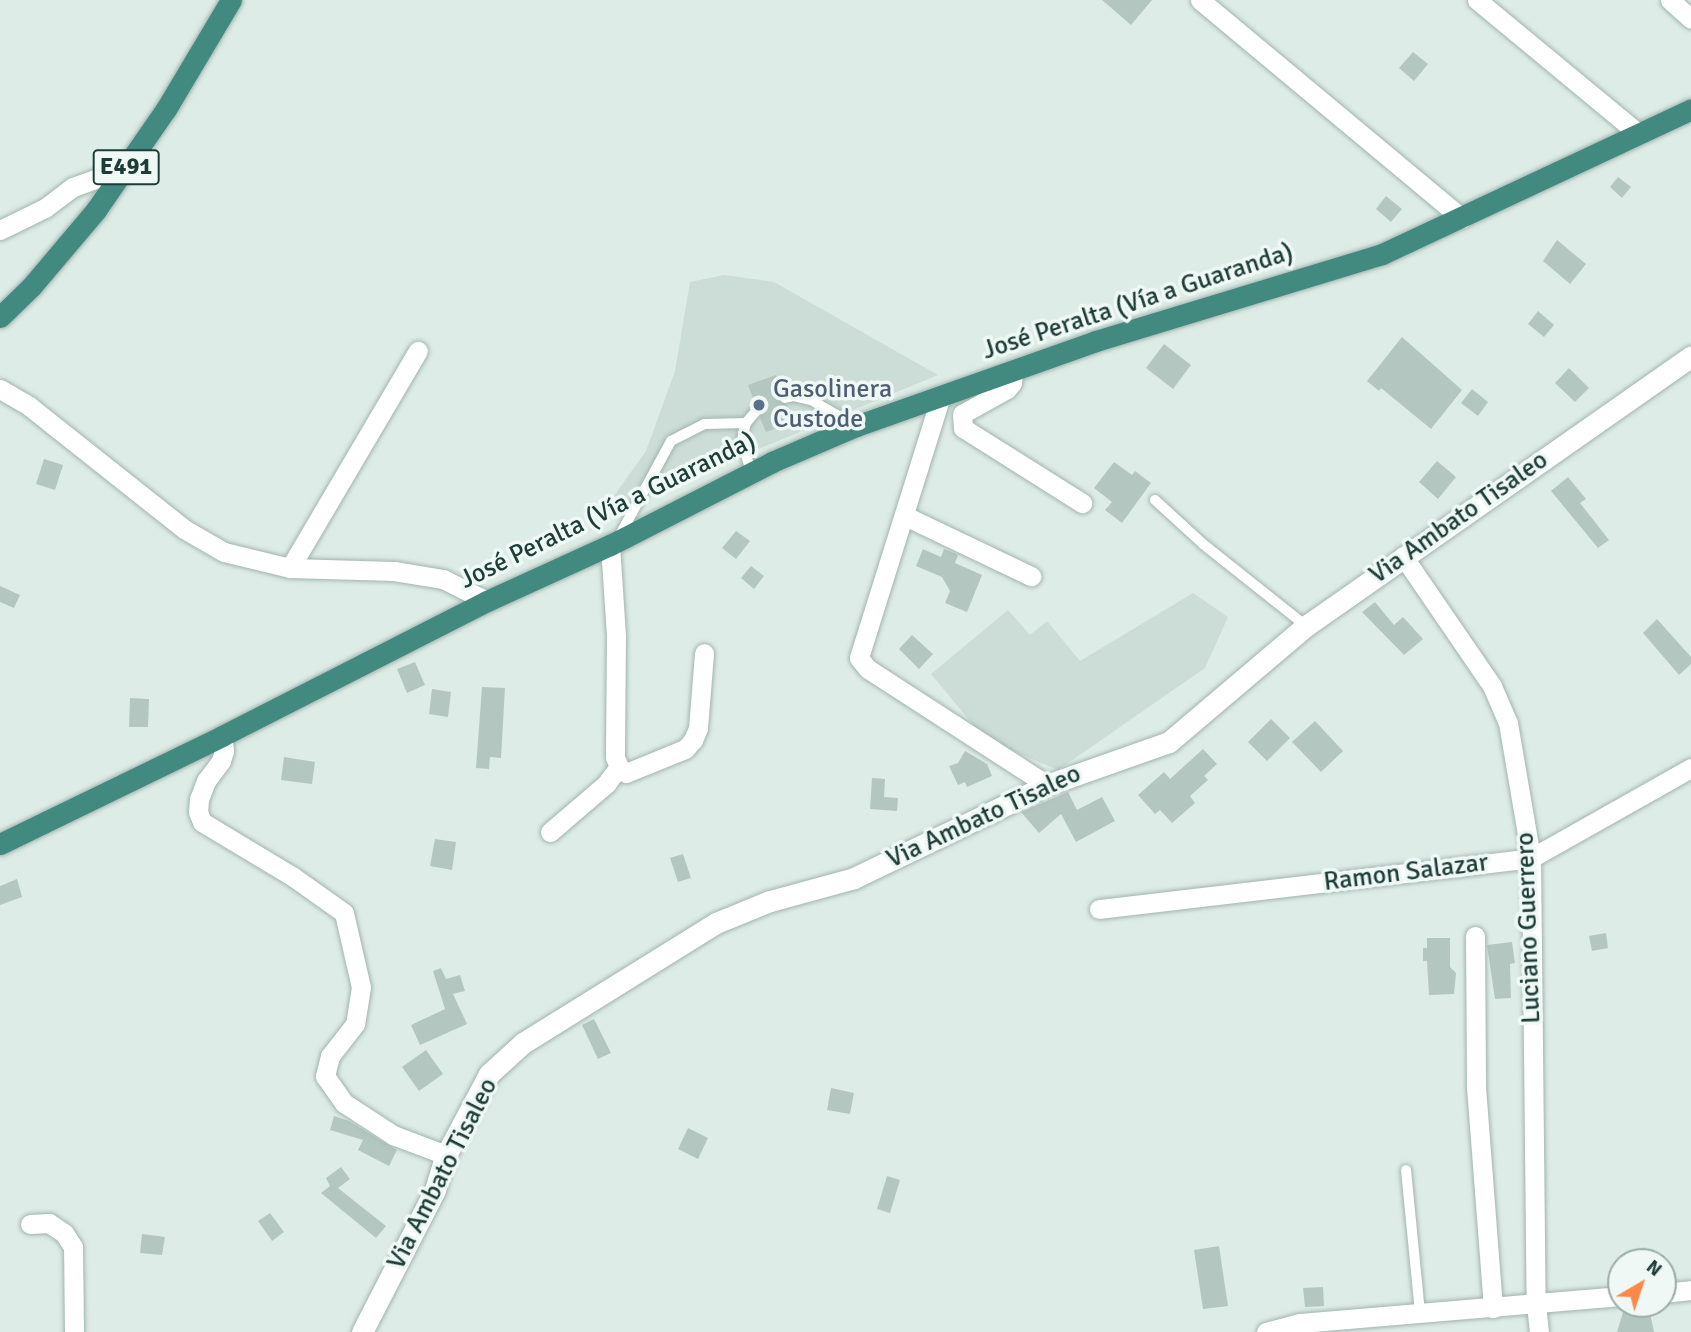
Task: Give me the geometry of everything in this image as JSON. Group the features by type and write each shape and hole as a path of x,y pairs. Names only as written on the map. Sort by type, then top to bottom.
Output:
{"highway":[{"name":"E491","path":"0,317 31,287 96,210 166,109 230,0"},
{"name":"José Peralta (Vía a Guaranda)","path":"0,844 222,736 487,601 613,544 751,473 856,426 940,399 1096,341 1382,254 1691,109"}],"main road":[{"name":"Via Ambato Tisaleo","path":"362,1332 435,1190 446,1155 489,1074 523,1043 716,923 770,901 854,878 1047,785 1169,743 1306,626 1691,356"}],"street":[{"path":"1200,0 1462,218"},
{"path":"1477,0 1639,134"},
{"path":"1670,0 1691,19"},
{"path":"0,230 45,208 73,187 100,177 118,178"},
{"path":"290,568 418,351"},
{"path":"1013,373 1012,383 1007,389 962,414 963,428 1082,503"},
{"path":"0,389 29,406 184,528 224,552 290,568 394,571 443,579 487,601"},
{"path":"940,399 859,658 868,669 1047,785"},
{"path":"905,516 1031,576"},
{"path":"613,544 616,636 615,757 619,767 626,773 685,749 693,740 698,728 704,653"},
{"name":"Luciano Guerrero","path":"1404,556 1492,686 1508,723 1531,858 1536,1304 1539,1332"},
{"path":"222,736 224,751 221,761 206,781 199,799 198,812 202,822 292,876 344,914 361,987 355,1024 330,1056 325,1076 344,1103 393,1135 446,1155"},
{"path":"550,832 606,784 619,767"},
{"name":"Ramon Salazar","path":"1099,909 1531,858 1691,768"},
{"path":"1475,936 1476,1087 1493,1308"},
{"path":"30,1224 49,1223 64,1233 73,1247 74,1332"},
{"path":"1266,1332 1300,1323 1607,1297"}],"lane":[{"path":"785,398 793,396 811,400 856,426"},
{"path":"751,473 742,440 746,423 757,410"},
{"path":"613,544 671,441 704,424 746,423"},
{"path":"1155,500 1203,544 1306,626"},
{"path":"1406,1170 1420,1313"}],"shaded area":[{"path":"724,275 774,282 938,375 601,514 646,451 675,371 690,282"},
{"path":"1193,593 1228,617 1205,668 1058,770 985,739 931,674 1008,610 1030,635 1047,621 1080,661"}],"building":[{"path":"1102,0 1152,0 1131,25"},
{"path":"1413,52 1428,64 1414,81 1399,68"},
{"path":"1618,177 1631,187 1622,198 1610,187"},
{"path":"1386,196 1402,209 1391,222 1376,209"},
{"path":"1557,240 1586,264 1570,284 1543,261"},
{"path":"1538,311 1554,325 1544,337 1528,324"},
{"path":"1402,337 1462,390 1431,429 1381,388 1379,391 1367,381"},
{"path":"1164,344 1191,365 1173,389 1146,368"},
{"path":"1569,368 1589,388 1575,402 1555,383"},
{"path":"776,375 782,391 778,400 787,405 794,422 766,432 760,418 764,407 755,403 748,385"},
{"path":"1472,389 1488,402 1478,416 1461,403"},
{"path":"44,459 63,465 55,490 36,484"},
{"path":"1437,461 1456,477 1438,499 1419,482"},
{"path":"1114,462 1132,475 1135,471 1151,483 1122,523 1105,510 1112,502 1094,488"},
{"path":"1568,477 1586,499 1580,503 1609,540 1598,548 1551,491"},
{"path":"736,531 750,541 736,559 722,548"},
{"path":"923,549 941,557 944,549 954,553 958,555 955,563 982,575 967,612 945,603 950,591 942,577 916,566"},
{"path":"751,566 764,576 754,589 741,578"},
{"path":"0,586 20,595 14,608 0,602"},
{"path":"1375,602 1394,625 1403,617 1423,639 1404,655 1362,612"},
{"path":"1657,619 1691,657 1691,664 1679,675 1643,633"},
{"path":"912,635 933,654 919,669 899,649"},
{"path":"415,662 425,685 407,693 397,669"},
{"path":"482,687 505,688 501,758 490,757 489,769 476,768"},
{"path":"432,689 451,692 448,717 429,714"},
{"path":"130,698 149,699 148,727 129,727"},
{"path":"1271,719 1290,738 1267,761 1248,742"},
{"path":"1315,721 1343,751 1321,772 1292,742"},
{"path":"1203,749 1217,764 1204,776 1208,780 1190,796 1195,803 1172,823 1160,810 1155,814 1138,795 1164,772 1170,779"},
{"path":"965,751 987,764 992,776 967,787 965,782 958,785 949,766 958,763"},
{"path":"284,757 315,762 312,784 281,780"},
{"path":"872,778 885,779 884,797 898,798 897,811 870,809"},
{"path":"1068,792 1077,810 1102,797 1115,821 1076,842 1061,814 1039,833 1021,812"},
{"path":"435,839 456,842 452,870 430,866"},
{"path":"683,854 691,878 678,882 670,858"},
{"path":"17,879 22,897 0,905 0,886"},
{"path":"1606,933 1608,948 1592,951 1589,936"},
{"path":"1427,938 1450,938 1450,967 1456,973 1454,994 1429,995 1427,961 1423,961 1423,948 1427,948"},
{"path":"1512,942 1515,963 1510,964 1511,998 1495,999 1487,945"},
{"path":"441,968 446,979 460,975 465,991 453,994 467,1024 420,1045 411,1025 445,1009 433,971"},
{"path":"594,1019 611,1053 598,1059 582,1025"},
{"path":"426,1050 443,1074 419,1091 402,1067"},
{"path":"831,1088 854,1093 850,1114 827,1110"},
{"path":"334,1116 349,1121 397,1150 389,1166 358,1150 363,1140 330,1130"},
{"path":"688,1128 708,1138 698,1159 678,1149"},
{"path":"341,1167 350,1179 338,1188 386,1226 376,1238 321,1193 330,1186 326,1178"},
{"path":"887,1176 900,1180 890,1213 877,1209"},
{"path":"270,1213 284,1232 272,1241 258,1221"},
{"path":"142,1234 165,1237 162,1255 140,1253"},
{"path":"1219,1246 1228,1306 1203,1309 1194,1250"},
{"path":"1323,1287 1324,1306 1305,1307 1303,1288"},
{"path":"1621,1318 1651,1318 1654,1332 1617,1332"}],"place":[{"name":"Gasolinera Custode","path":"759,405"}]}
